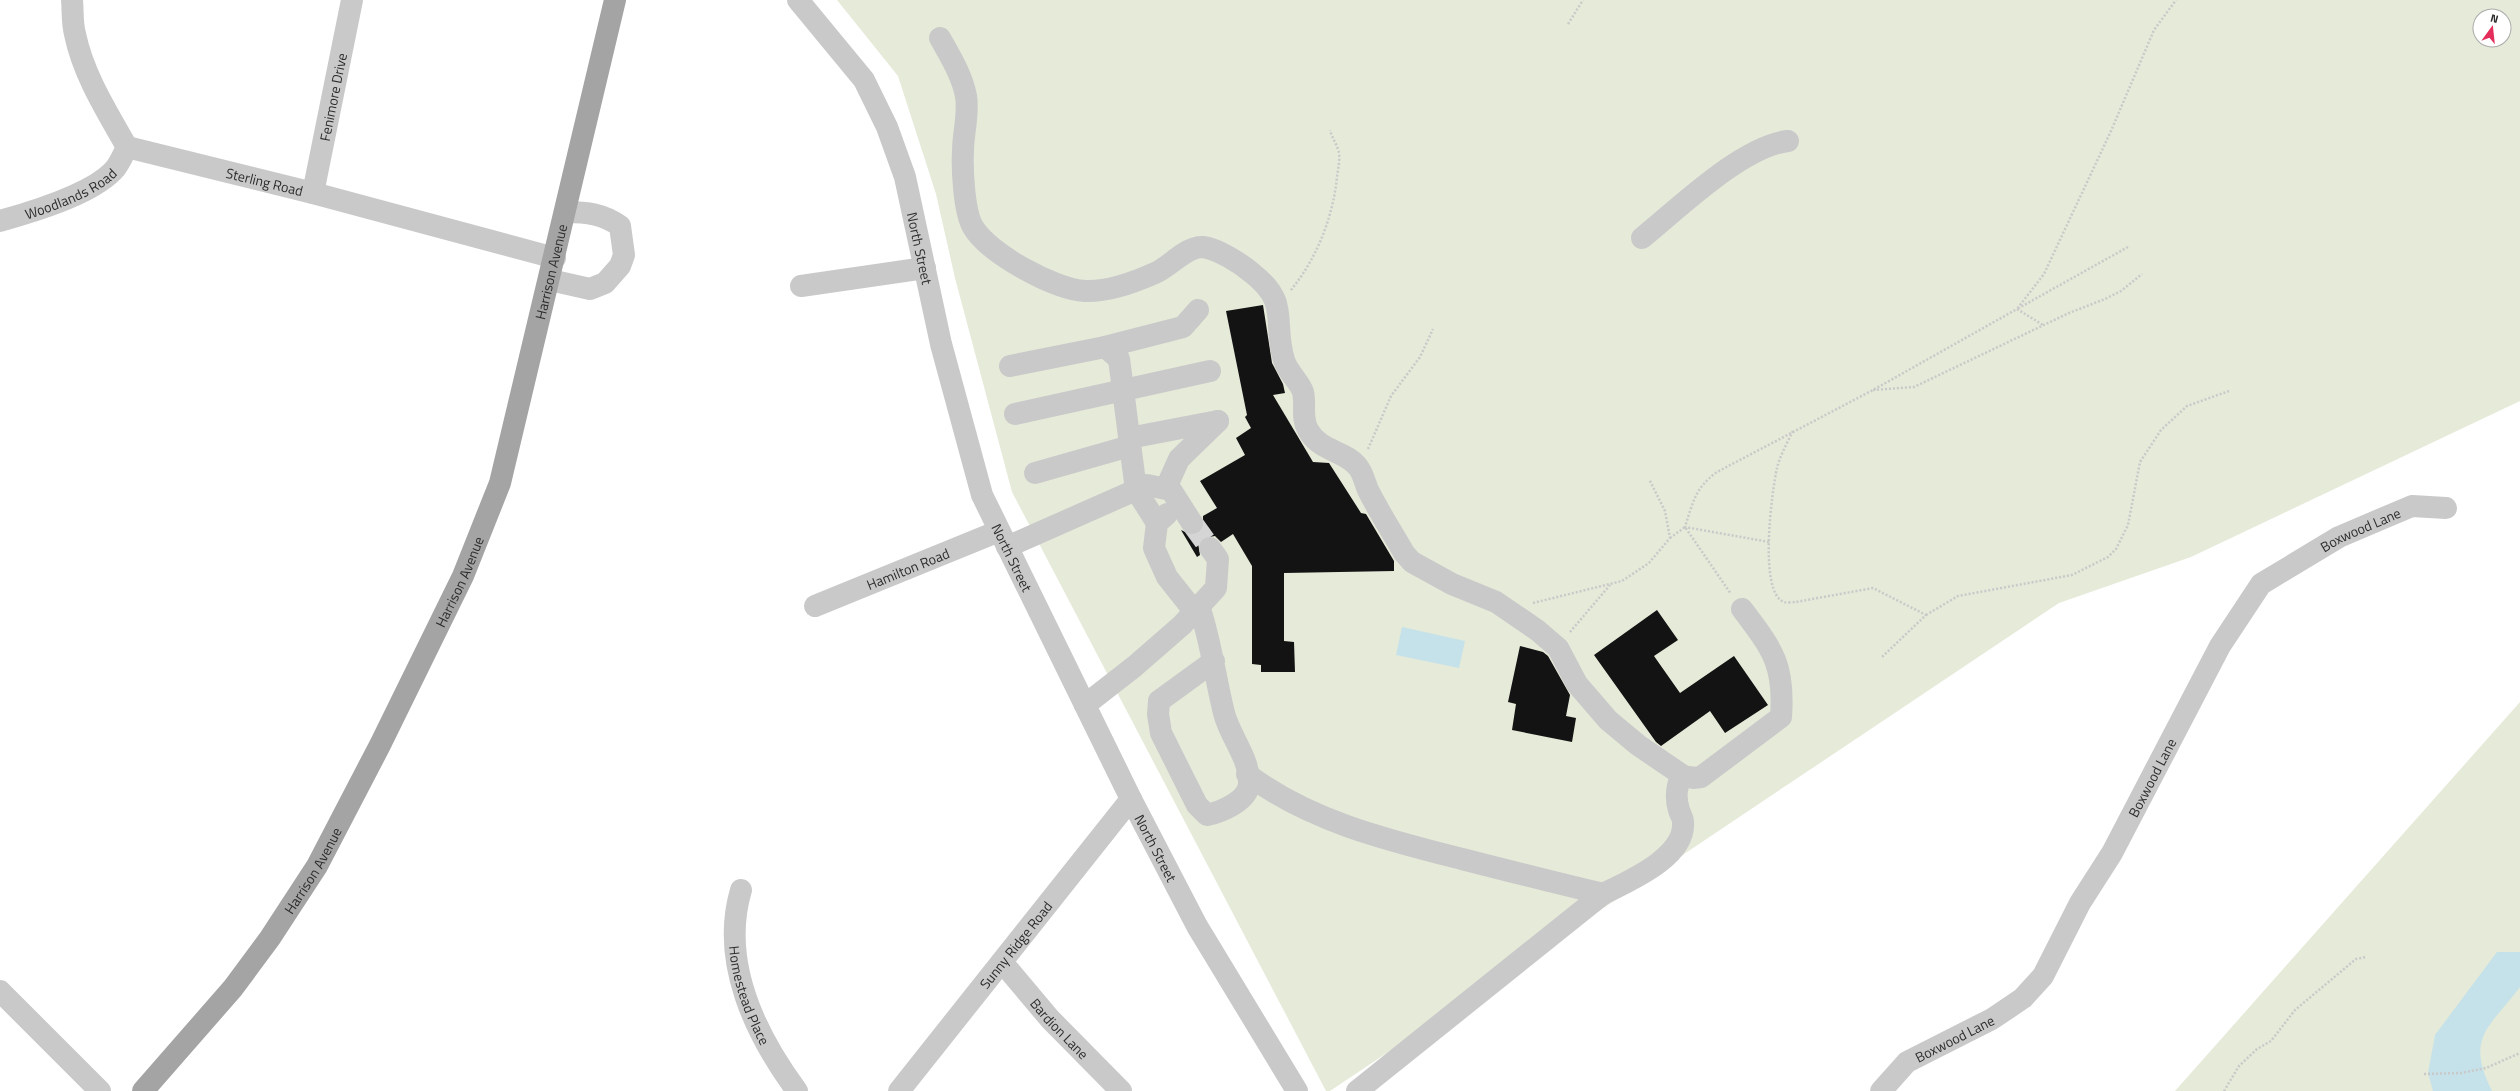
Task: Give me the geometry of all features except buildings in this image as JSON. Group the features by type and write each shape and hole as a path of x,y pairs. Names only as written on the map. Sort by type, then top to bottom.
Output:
{"main road":[{"name":"Harrison Avenue","path":"143,1091 233,988 270,938 317,866 380,745 463,576 500,484 556,258 615,0"}],"street":[{"path":"72,0 75,33 83,60 102,102 127,147"},
{"name":"Fenimore Drive","path":"313,193 352,0"},
{"name":"North Street","path":"798,0 864,80 887,127 905,177 942,344 982,495 1131,799 1197,926 1297,1091"},
{"path":"940,38 955,64 966,97 967,113 963,151 968,215 973,227 996,250 1057,284 1086,291 1105,289 1155,274 1191,249 1202,247 1212,250 1251,272 1269,289 1277,301 1279,337 1284,359 1289,374 1302,390 1303,418 1308,430 1318,443 1358,467 1386,522 1404,553 1412,562 1452,584 1505,608 1558,648 1577,684 1608,720 1638,745 1682,775 1693,778 1701,777 1781,716 1783,694 1779,666 1765,639 1742,609"},
{"path":"1642,238 1711,182 1752,154 1776,142 1788,141"},
{"name":"Sterling Road","path":"127,147 313,193 556,258"},
{"name":"Woodlands Road","path":"0,221 22,215 92,188 114,171 127,147"},
{"path":"550,280 590,288 605,283 620,266 624,255 620,226 609,218 587,212 566,212"},
{"path":"801,286 925,268"},
{"path":"1010,366 1105,347 1183,327 1198,310"},
{"path":"1105,347 1119,359 1136,490 1157,524"},
{"path":"1015,414 1210,371"},
{"path":"1035,473 1130,442 1218,421 1179,460 1166,488 1175,494 1187,515 1164,516 1157,524 1154,548 1167,577 1197,609 1214,661 1224,714 1246,764 1249,785 1242,799 1216,813 1207,815 1197,805 1161,733 1158,714 1159,701 1214,661"},
{"name":"Hamilton Road","path":"815,606 1003,539 1147,485 1166,488"},
{"name":"Boxwood Lane","path":"1881,1091 1908,1062 1992,1019 2023,998 2042,976 2080,903 2112,853 2220,646 2261,584 2339,537 2412,506 2446,508"},
{"path":"1085,704 1135,666 1197,609 1216,588 1218,559 1210,548"},
{"path":"1247,774 1269,791 1330,821 1421,849 1603,894"},
{"path":"1358,1091 1603,894 1653,868 1672,851 1678,842 1683,822 1676,796 1677,783 1682,775"},
{"name":"Sunny Ridge Road","path":"899,1091 1131,799"},
{"name":"Homestead Place","path":"741,890 736,909 735,949 740,978 747,1003 771,1052 797,1091"},
{"name":"Bardion Lane","path":"1002,962 1050,1019 1121,1091"},
{"path":"0,991 100,1091"}],"path":[{"path":"1568,24 1584,0"},
{"path":"2017,309 2044,274 2112,131 2154,30 2176,0"},
{"path":"1277,301 1288,294 1298,280 1331,214 1340,160 1336,142 1330,130"},
{"path":"1505,608 1622,581 1649,563 1670,538 1685,527 1694,497 1703,483 1717,472 1873,390 2128,247"},
{"path":"1873,390 1914,387 2043,325 2121,291 2142,274"},
{"path":"2017,309 2043,325"},
{"path":"1358,467 1391,396 1420,357 1433,329"},
{"path":"1882,657 1926,615 1958,596 1992,588 2066,576 2108,557 2116,549 2128,525 2140,462 2161,430 2187,406 2229,391"},
{"path":"1793,431 1778,467 1770,508 1769,542 1772,585 1776,596 1784,602 1873,588 1926,615"},
{"path":"1649,480 1665,511 1670,538"},
{"path":"1685,527 1769,542"},
{"path":"1685,527 1742,609"},
{"path":"1558,648 1610,585"},
{"path":"2224,1091 2239,1066 2257,1050 2271,1041 2295,1010 2356,959 2366,957"},
{"path":"2424,1074 2471,1071 2486,1068 2520,1053"}],"green space":[{"path":"837,0 2520,0 2520,401 2191,557 2059,603 1330,1091 1326,1091 1012,492 955,278 936,194 898,76"},
{"path":"2520,702 2520,1091 2175,1091"}],"water":[{"path":"1402,627 1465,641 1459,668 1396,655"},
{"path":"2497,952 2520,952 2520,987 2490,1024 2484,1034 2481,1045 2481,1058 2484,1073 2492,1091 2433,1091 2428,1073 2435,1035"}],"tunnel":[{"path":"1192,523 1210,548"}]}
